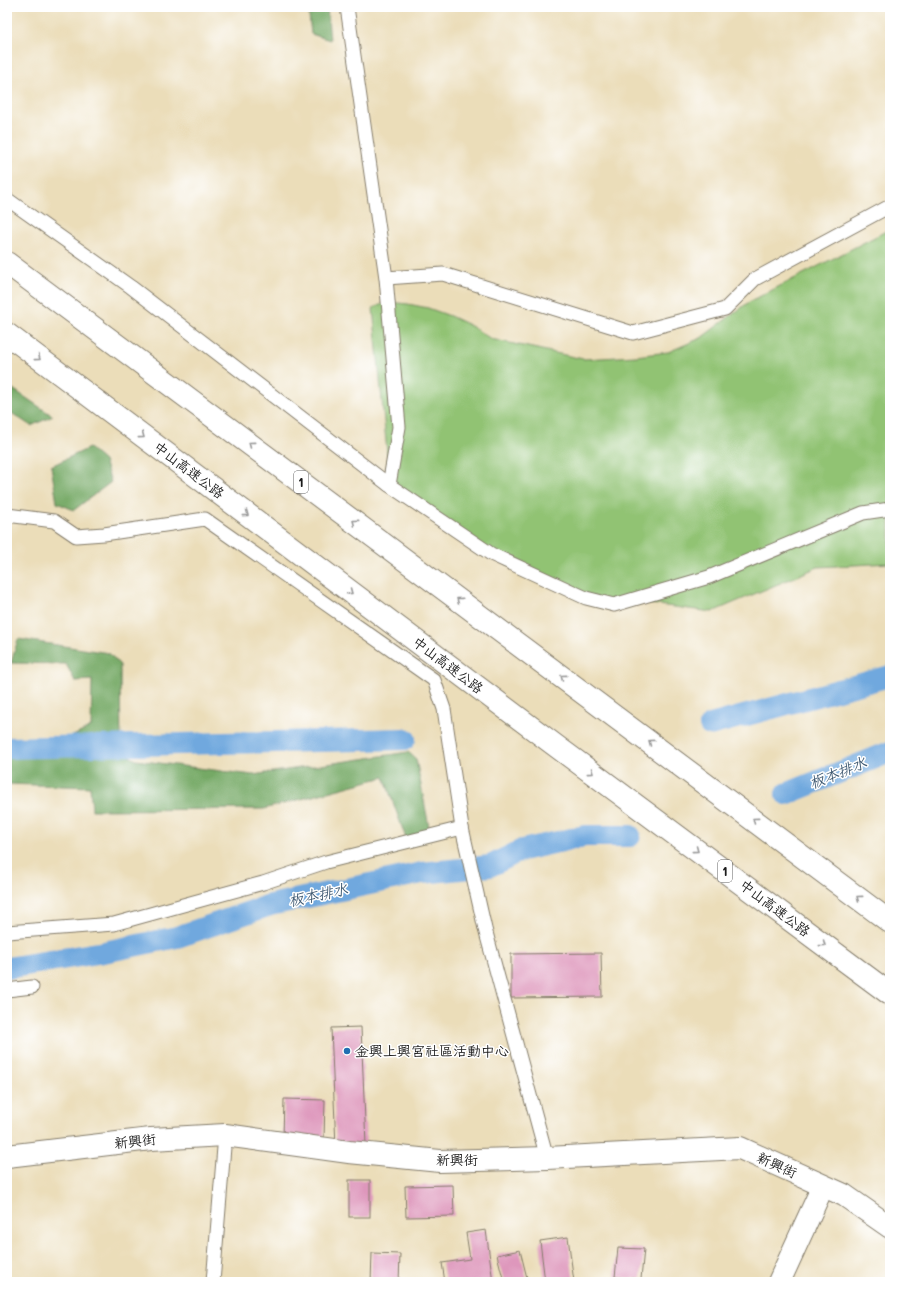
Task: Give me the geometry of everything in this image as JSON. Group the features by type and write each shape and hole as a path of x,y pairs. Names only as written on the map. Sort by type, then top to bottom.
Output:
{"main road":[{"name":"1","path":"7,263 890,922"},
{"name":"中山高速公路","path":"7,334 547,740 890,994"},
{"name":"新興街","path":"7,1156 151,1139 225,1135 349,1152 440,1161 547,1158 740,1148 844,1194 890,1227"},
{"path":"779,1282 823,1186"}],"lane":[{"path":"347,7 386,278 399,426 390,484"},
{"path":"7,199 131,288 390,484 491,554 586,598 614,605 709,577 863,513 890,509"},
{"path":"386,278 443,274 633,333 725,309 755,279 890,206"},
{"path":"7,515 54,521 76,536 104,534 206,519 434,680 444,709 462,828 485,929 547,1158"},
{"path":"7,932 114,924 263,883 326,862 462,828"},
{"path":"7,990 32,987"},
{"path":"213,1282 225,1135"}],"green space":[{"path":"308,7 327,7 330,40 311,34"},
{"path":"890,229 890,563 818,567 712,612 628,601 610,602 521,572 404,499 389,473 373,308 387,302 428,308 471,326 491,339 583,359 636,356 668,352 701,338 749,302"},
{"path":"7,385 53,416 31,426 7,410"},
{"path":"89,448 104,461 111,482 74,510 57,503 51,466"},
{"path":"18,639 109,653 120,665 121,751 136,760 253,775 408,752 416,759 431,837 408,844 384,777 264,809 92,810 90,787 7,784 7,743 57,744 91,727 92,680 75,681 66,664 11,663"}],"building":[{"path":"601,953 602,997 511,998 511,954"},
{"name":"金興上興宮社區活動中心","path":"361,1027 366,1145 336,1147 331,1028"},
{"path":"284,1099 325,1100 324,1139 283,1138"},
{"path":"349,1180 370,1180 370,1217 349,1217"},
{"path":"453,1185 454,1216 406,1217 405,1186"},
{"path":"486,1230 493,1282 445,1282 442,1263 470,1259 466,1233"},
{"path":"568,1237 574,1282 545,1282 540,1241"},
{"path":"618,1248 644,1249 641,1279 615,1277"},
{"path":"520,1250 528,1282 504,1282 497,1255"},
{"path":"372,1253 400,1254 399,1282 371,1282"}],"waterway":[{"path":"710,725 890,676"},
{"path":"7,748 405,739"},
{"name":"板本排水","path":"786,794 890,752"},
{"name":"板本排水","path":"7,968 104,952 177,937 270,905 422,873 490,866 522,850 585,836 630,836"}],"place":[{"name":"金興上興宮社區活動中心","path":"347,1051"}]}
